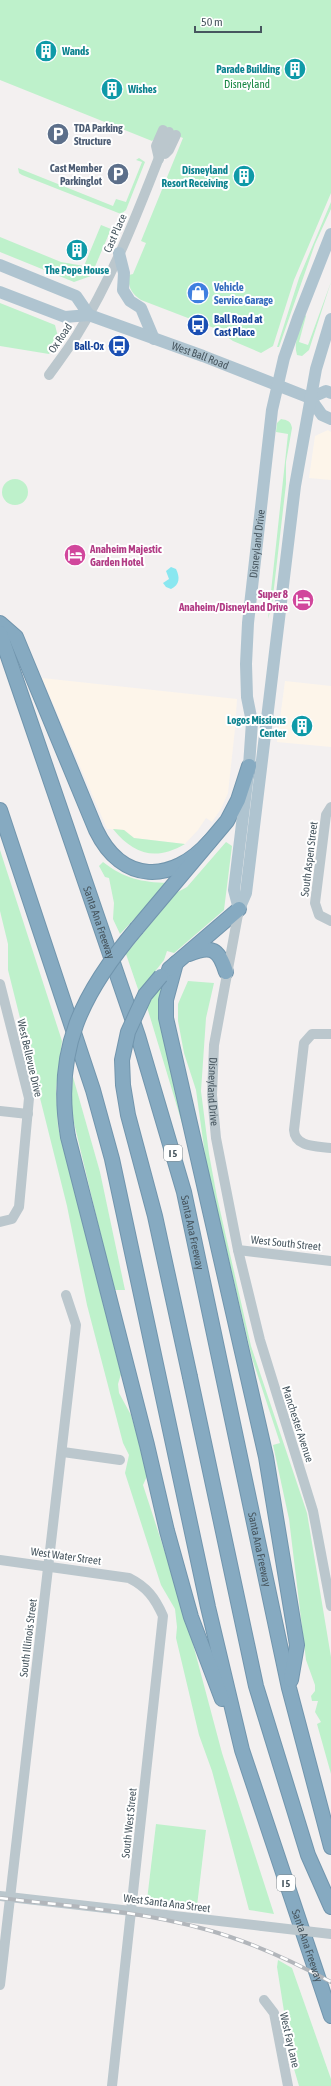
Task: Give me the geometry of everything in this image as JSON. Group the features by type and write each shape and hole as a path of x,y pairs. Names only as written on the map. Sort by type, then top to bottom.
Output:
{"highway":[{"path":"0,623 16,637 96,830 112,855 130,867 141,871 162,871 184,864 210,842"},
{"name":"Santa Ana Freeway","path":"0,633 138,1036 182,1184 289,1688 331,1846"},
{"path":"242,1750 192,1618 167,1531 147,1445 68,1137 65,1120 64,1085 69,1051 78,1020 98,978 137,928 226,821 235,806 249,766"},
{"name":"Santa Ana Freeway","path":"0,810 93,1090 112,1159 208,1607 242,1750 331,2016"},
{"path":"239,909 161,976 145,995 128,1032 122,1060 123,1085 128,1115 155,1216 256,1686 308,1855 331,1907"},
{"path":"226,972 222,958 214,951 203,948 180,960 166,1000 166,1018 266,1457 297,1644 289,1688"}],"main road":[{"name":"Disneyland Drive","path":"239,909 234,890 249,766 252,722 247,696 246,643 272,410 298,318 331,234"},
{"path":"119,254 124,273 123,290 130,301 141,308 154,339"},
{"path":"0,265 76,296 89,315"},
{"name":"West Ball Road","path":"0,292 65,317 89,315 203,356 310,398"},
{"name":"Disneyland Drive","path":"239,909 246,892 286,547 310,398 316,369 331,319"},
{"path":"331,393 326,391 310,398 322,415 331,418"}],"street":[{"name":"Cast Place","path":"89,315 119,254 159,159 169,150 169,132 156,146 159,159"},
{"name":"Ox Road","path":"50,375 89,315"},
{"name":"South Aspen Street","path":"331,807 326,815 315,903 319,915 331,921"},
{"name":"Disneyland Drive","path":"238,1250 216,1138 212,1095 214,1045 226,972 239,909"},
{"name":"West Bellevue Drive","path":"0,984 29,1098 19,1207 12,1219 0,1222"},
{"path":"331,1034 316,1033 309,1036 303,1049 294,1126 294,1134 297,1139 309,1145 331,1148"},
{"path":"0,1111 28,1114"},
{"name":"West South Street","path":"238,1250 331,1260"},
{"name":"Manchester Avenue","path":"238,1250 261,1346 313,1511 331,1606"},
{"name":"South Illinois Street","path":"0,1985 76,1325 66,1295"},
{"path":"62,1452 120,1460"},
{"name":"West Water Street","path":"0,1560 49,1565 129,1578"},
{"name":"South West Street","path":"112,2086 164,1616 153,1596 146,1589 129,1578"},
{"name":"West Santa Ana Street","path":"0,1896 331,1934"},
{"name":"West Fay Lane","path":"264,2000 274,2013 288,2086"}],"shaded area":[{"path":"328,430 331,432 331,480 309,478 315,436"},
{"path":"42,678 237,699 228,793 221,809 212,822 206,818 198,830 185,844 134,838 124,830 107,829"},
{"path":"285,681 331,686 331,747 277,742"}],"green space":[{"name":"Disneyland","path":"0,0 331,0 331,193 294,280 273,346 261,353 233,341 214,328 141,300 135,295 129,283 129,275 133,274 146,243 141,241 183,138 163,130 152,141 0,80"},
{"path":"139,158 145,162 126,210 121,214 22,175 19,173 18,168 113,206 116,199 126,202 142,162 136,160"},
{"path":"331,202 331,209 315,244 279,347 277,347 299,278"},
{"path":"101,225 111,229 91,276 74,282 0,252 0,237 61,262 84,266"},
{"path":"331,282 309,350 302,356 297,355 296,340 304,314 306,316 299,342 308,345"},
{"path":"0,303 55,325 59,341 49,354 0,346"},
{"path":"281,419 288,421 292,428 286,462 286,484 272,605 268,619 288,434 276,432 277,423"},
{"path":"15,479 24,483 28,492 24,501 15,505 6,501 2,492 6,483"},
{"path":"113,829 124,830 134,838 185,844 164,852 155,854 146,853 129,845"},
{"path":"226,842 232,846 224,910 174,953 167,951 164,960 139,992 126,954 176,893 187,887"},
{"path":"0,850 62,1041 56,1089 58,1127 121,1374 118,1384 119,1393 131,1415 148,1474 143,1485 185,1614 222,1753 274,1914 249,1910 212,1771 199,1735 176,1638 177,1627 175,1609 161,1585 125,1473 129,1455 123,1443 87,1305 67,1206 8,970 8,944 0,911"},
{"path":"103,862 126,876 150,882 168,883 120,934 113,919 114,903 109,878 105,877 99,866"},
{"path":"163,980 160,1022 185,1133 147,1007"},
{"path":"188,981 214,983 206,1018 201,1091 209,1154 217,1197 251,1346 307,1513 331,1657 331,1774 317,1724 321,1722 315,1712 318,1701 312,1701 311,1696 315,1691 315,1685 306,1660 289,1519 273,1445 280,1443 252,1358 206,1162 196,1090 184,1053 178,1021 178,1004"},
{"path":"73,1077 100,1172 125,1290 114,1290 74,1123 71,1100"},
{"path":"156,1824 206,1830 197,1906 147,1900"},
{"path":"278,1960 292,1968 331,2079 331,2086 299,2086 292,2062 277,1967"}],"water":[{"path":"171,567 176,569 179,578 178,583 171,589 166,587 163,583 169,579 166,571"}],"railway":[{"path":"0,1898 130,1914 182,1923 240,1940 331,1982"}],"place":[{"name":"Wands","path":"46,51"},
{"name":"Parade Building","path":"295,69"},
{"name":"Wishes","path":"112,89"},
{"name":"TDA Parking Structure","path":"58,134"},
{"name":"Cast Member Parkinglot","path":"118,174"},
{"name":"Disneyland Resort Receiving","path":"244,176"},
{"name":"The Pope House","path":"77,250"},
{"name":"Vehicle Service Garage","path":"198,293"},
{"name":"Ball Road at Cast Place","path":"198,325"},
{"name":"Ball-Ox","path":"119,346"},
{"name":"Anaheim Majestic Garden Hotel","path":"75,555"},
{"name":"Super 8 Anaheim/Disneyland Drive","path":"303,600"},
{"name":"Logos Missions Center","path":"302,726"}]}
